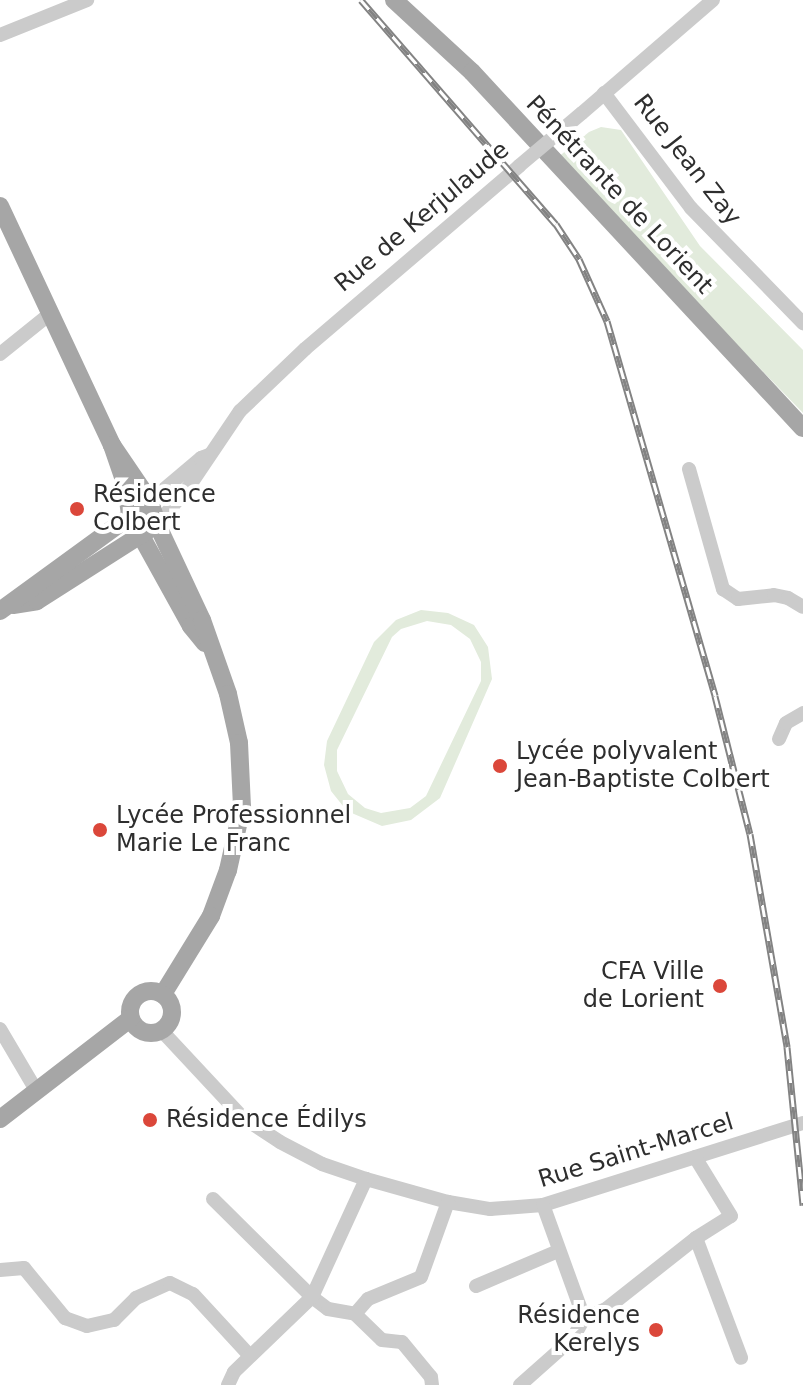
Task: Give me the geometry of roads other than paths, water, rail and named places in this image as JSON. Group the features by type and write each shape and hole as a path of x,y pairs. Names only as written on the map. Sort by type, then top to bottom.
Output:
{"main road":[{"name":"Pénétrante de Lorient","path":"394,0 472,72 803,428"},
{"path":"0,206 112,445 126,486 130,516 191,626 211,651"},
{"path":"112,445 150,501 157,524 202,620 228,694 239,743 242,807 228,870 211,916 163,994"},
{"name":"Rue de Kerjulaude","path":"3,609 150,501"},
{"path":"130,516 157,524"},
{"name":"Rue de Kerjulaude","path":"3,609 37,601 157,524"},
{"path":"141,992 163,994 171,1003 172,1015 161,1030 143,1031 131,1018 131,1004 141,992"},
{"path":"0,1119 131,1018"}],"street":[{"path":"0,35 56,6 87,0"},
{"name":"Rue de Kerjulaude","path":"157,524 213,453 240,411 305,349 582,113 704,2"},
{"name":"Rue Jean Zay","path":"604,93 691,208 803,323"},
{"path":"0,354 51,313"},
{"name":"Rue de Kerjulaude","path":"150,501 201,458 213,453"},
{"path":"689,469 723,589 738,599 774,595 788,598 803,607"},
{"path":"779,739 786,723 803,713"},
{"path":"0,1029 36,1090"},
{"name":"Rue Saint-Marcel","path":"161,1030 242,1117 322,1164 448,1202 490,1209 543,1205 799,1124"},
{"path":"520,1385 573,1338 584,1318 606,1309 696,1238 731,1216 695,1157"},
{"path":"228,1385 234,1372 312,1297 366,1179"},
{"path":"213,1199 312,1297 328,1309 355,1314 382,1340 402,1342 431,1377 432,1385"},
{"path":"355,1314 368,1299 421,1277 448,1202"},
{"path":"543,1205 584,1318"},
{"path":"696,1238 741,1358"},
{"path":"476,1286 558,1251"},
{"path":"0,1270 24,1268 65,1318 87,1326 114,1320 136,1298 170,1283 193,1294 250,1356"}],"railway":[{"path":"361,0 556,224 579,259 607,321 715,696 750,834 787,1047 803,1205"}],"place":[{"name":"Résidence Colbert","path":"77,509"},
{"name":"Lycée polyvalent Jean-Baptiste Colbert","path":"500,766"},
{"name":"Lycée Professionnel Marie Le Franc","path":"100,830"},
{"name":"CFA Ville de Lorient","path":"720,986"},
{"name":"Résidence Édilys","path":"150,1120"},
{"name":"Résidence Kerelys","path":"656,1330"}]}
